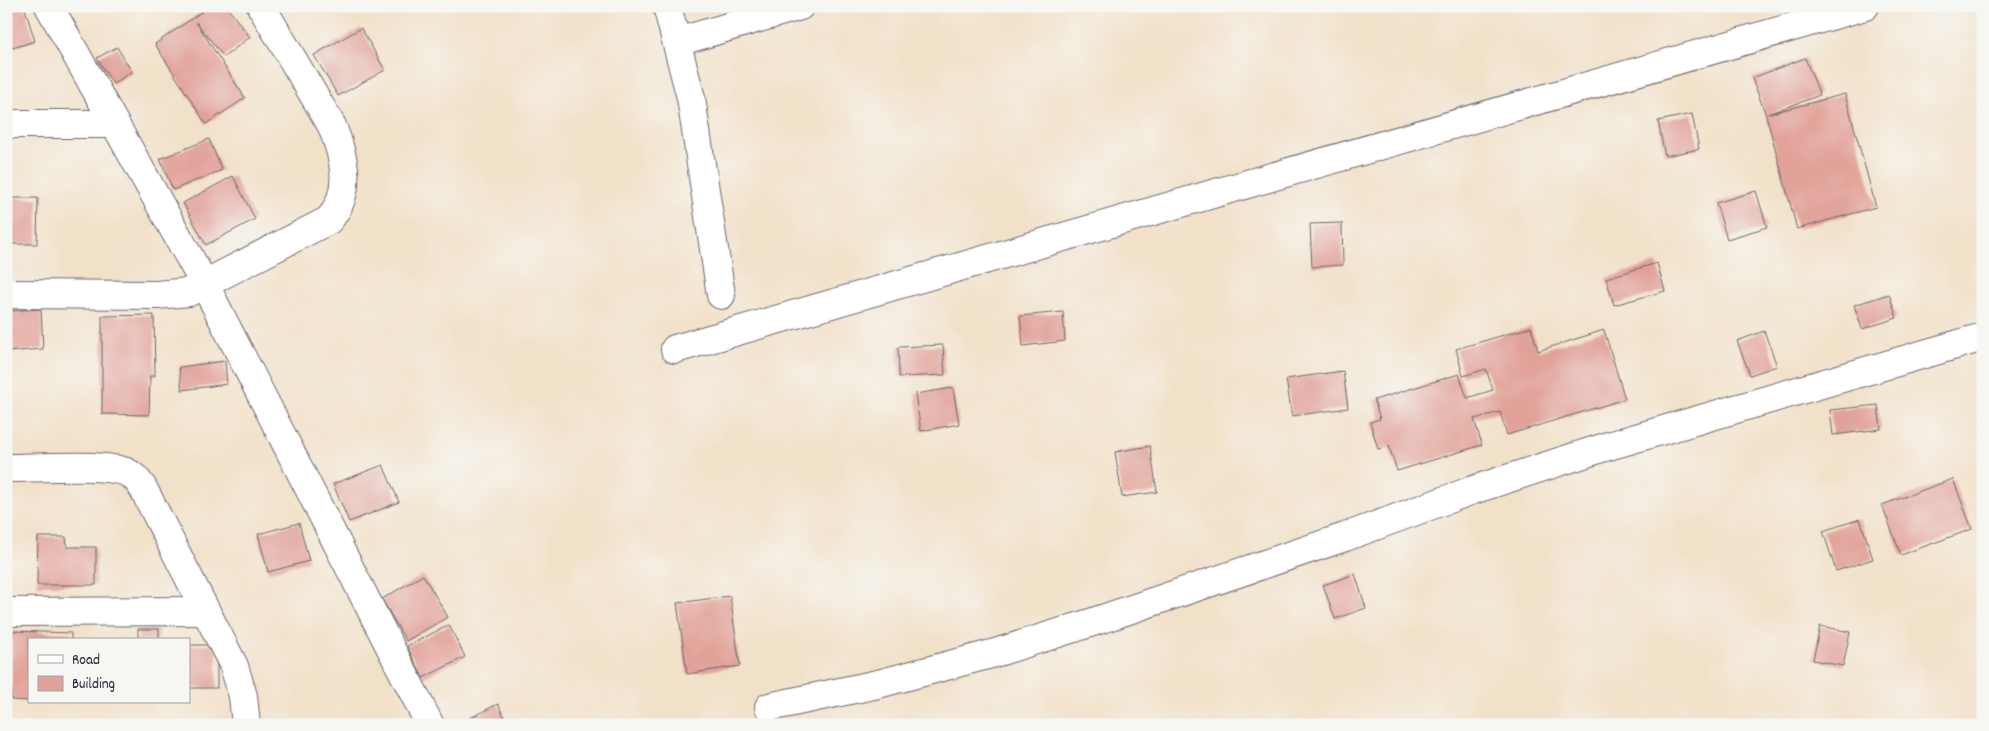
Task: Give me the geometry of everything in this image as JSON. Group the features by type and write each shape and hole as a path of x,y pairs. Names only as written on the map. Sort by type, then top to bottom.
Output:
{"street":[{"path":"49,6 205,285 430,725"},
{"path":"6,294 174,295 189,292 329,220 340,207 345,187 339,146 332,126 261,6"},
{"path":"667,6 691,98 721,295"},
{"path":"677,42 800,6"},
{"path":"675,349 1865,6"},
{"path":"6,124 114,124"},
{"path":"769,707 878,684 995,653 1090,624 1345,537 1472,490 1596,450 1983,337"},
{"path":"6,468 104,468 128,472 144,488 239,678 246,725"},
{"path":"6,612 204,611"}],"building":[{"path":"6,6 24,6 35,41 6,50"},
{"path":"210,6 226,6 250,37 224,57 196,22 245,98 206,124 155,44"},
{"path":"361,28 385,70 338,96 314,55"},
{"path":"117,47 132,72 113,84 97,58"},
{"path":"1805,58 1820,95 1768,114 1845,94 1876,207 1797,229 1766,115 1752,78"},
{"path":"1692,114 1699,149 1665,156 1658,121"},
{"path":"209,139 222,170 173,190 160,159"},
{"path":"233,176 255,219 206,245 183,203"},
{"path":"1756,191 1767,227 1727,239 1716,203"},
{"path":"6,198 38,198 37,244 6,244"},
{"path":"1342,223 1343,265 1312,267 1310,224"},
{"path":"1657,263 1665,291 1614,305 1606,278"},
{"path":"1889,294 1897,318 1862,329 1854,305"},
{"path":"41,309 43,349 6,352 6,311"},
{"path":"1063,312 1065,341 1023,346 1020,316"},
{"path":"154,315 155,376 150,376 149,415 102,414 102,316"},
{"path":"1531,327 1538,351 1604,330 1625,399 1507,435 1500,412 1474,419 1482,445 1397,471 1389,446 1378,449 1370,422 1380,419 1374,400 1459,374 1467,398 1493,390 1486,369 1463,376 1456,349"},
{"path":"1764,331 1777,366 1750,375 1737,341"},
{"path":"943,345 945,375 899,377 898,347"},
{"path":"225,361 227,384 182,390 179,367"},
{"path":"1343,371 1348,408 1292,416 1286,379"},
{"path":"953,388 959,424 921,431 915,394"},
{"path":"1878,405 1881,429 1833,435 1830,410"},
{"path":"1150,446 1157,492 1122,497 1115,452"},
{"path":"383,465 399,502 349,522 333,484"},
{"path":"1953,479 1972,529 1901,555 1882,505"},
{"path":"1860,519 1873,559 1836,571 1823,531"},
{"path":"299,523 309,561 268,572 258,534"},
{"path":"38,537 66,537 67,547 96,547 96,585 37,585"},
{"path":"1355,574 1366,608 1335,619 1323,585"},
{"path":"423,575 448,617 406,641 382,599"},
{"path":"730,596 740,666 687,674 677,603"},
{"path":"449,625 465,657 423,678 407,646"},
{"path":"1820,626 1850,632 1843,666 1813,660"},
{"path":"138,629 159,629 159,638 138,638"},
{"path":"12,631 71,633 71,638 28,638 28,701 11,700"},
{"path":"190,645 217,645 217,688 190,688"},
{"path":"498,704 508,725 468,725 466,720"}]}
